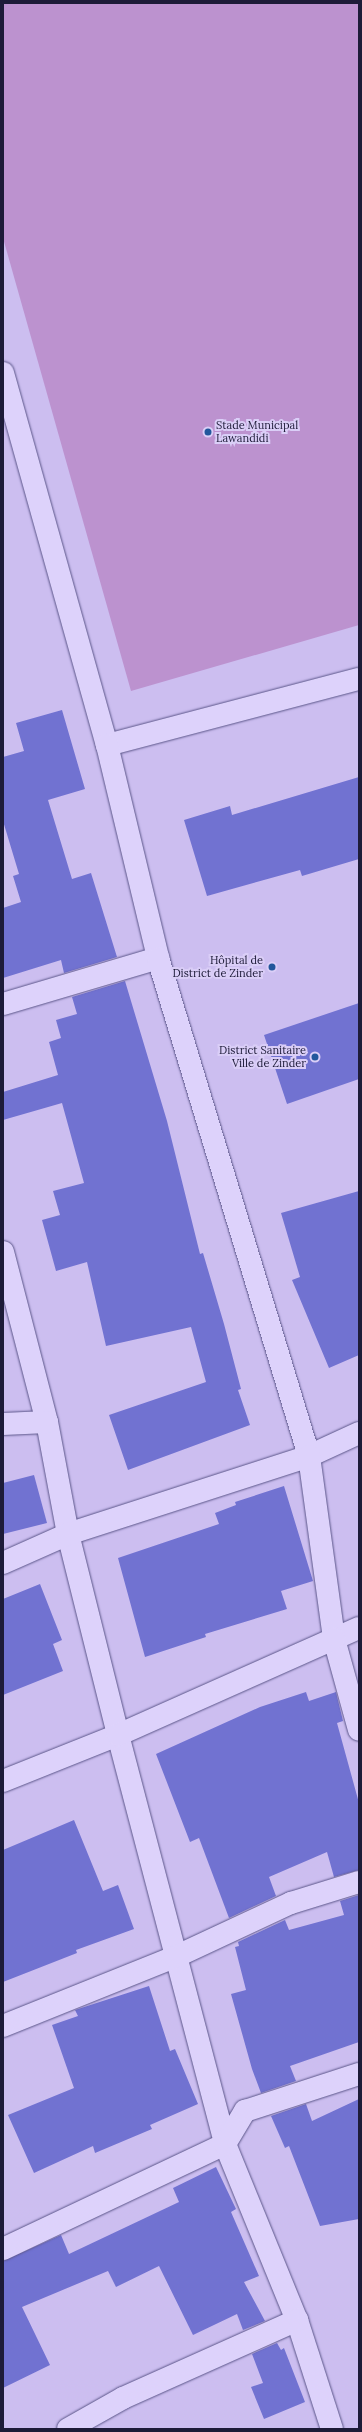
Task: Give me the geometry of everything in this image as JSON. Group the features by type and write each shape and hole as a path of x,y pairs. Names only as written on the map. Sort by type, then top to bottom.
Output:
{"street":[{"path":"3,373 107,745 158,958 309,1456 334,1639 359,1730"},
{"path":"107,745 359,679"},
{"path":"3,1004 158,958"},
{"path":"3,1252 47,1422 68,1534 118,1735 175,1958 225,2144 297,2320 332,2429"},
{"path":"3,1424 47,1422"},
{"path":"3,1563 68,1534 309,1456 359,1433"},
{"path":"3,1782 118,1735 359,1628"},
{"path":"3,2026 175,1958 291,1903 359,1882"},
{"path":"3,2249 225,2144 245,2111 359,2074"},
{"path":"68,2429 123,2398 297,2320"}],"shaded area":[{"name":"Stade Municipal Lawandidi","path":"3,3 359,3 359,625 131,691 3,238"}],"building":[{"path":"62,710 85,789 48,800 72,879 91,873 117,957 64,973 61,960 3,978 3,908 21,902 13,876 19,874 3,821 3,757 24,751 16,723"},
{"path":"359,777 359,859 302,876 300,870 207,896 184,820 230,806 232,815"},
{"path":"125,981 167,1121 200,1254 203,1253 224,1324 241,1389 238,1390 250,1425 128,1470 109,1415 206,1382 191,1327 106,1346 87,1262 56,1271 42,1220 60,1215 53,1191 84,1183 62,1103 3,1120 3,1092 58,1075 49,1042 61,1038 56,1020 77,1014 72,997"},
{"name":"District Sanitaire Ville de Zinder","path":"359,1003 359,1079 287,1104 264,1035"},
{"path":"359,1191 359,1355 329,1368 292,1280 300,1277 281,1213"},
{"path":"34,1475 47,1523 3,1534 3,1483"},
{"path":"284,1486 313,1581 281,1591 287,1609 205,1634 206,1637 145,1657 118,1558 219,1524 215,1513 236,1505 235,1502"},
{"path":"40,1584 62,1640 53,1644 63,1671 3,1695 3,1599"},
{"path":"306,1692 309,1701 336,1692 343,1721 337,1723 359,1803 359,1870 334,1877 327,1852 269,1877 276,1896 229,1918 199,1838 190,1842 156,1754 260,1707"},
{"path":"74,1820 103,1891 118,1885 134,1929 76,1950 77,1953 3,1982 3,1850"},
{"path":"359,1895 359,2042 290,2066 296,2081 261,2093 252,2069 231,1994 246,1990 235,1947 239,1946 238,1942 285,1920 289,1930 344,1915 340,1901"},
{"path":"149,1986 170,2051 175,2049 198,2104 150,2125 152,2129 95,2153 93,2146 34,2173 8,2115 74,2088 52,2025 78,2016 75,2010"},
{"path":"359,2099 359,2219 320,2226 289,2146 285,2148 271,2116 306,2104 312,2121"},
{"path":"216,2167 236,2209 231,2212 259,2276 244,2282 265,2321 243,2330 237,2314 193,2335 159,2266 116,2287 108,2271 22,2307 50,2365 3,2388 3,2261 61,2235 69,2254 179,2202 173,2188"},
{"path":"277,2343 281,2350 284,2348 305,2402 264,2419 251,2387 263,2383 252,2354"}],"place":[{"name":"Stade Municipal Lawandidi","path":"208,432"},
{"name":"Hôpital de District de Zinder","path":"272,967"},
{"name":"District Sanitaire Ville de Zinder","path":"315,1057"}]}
